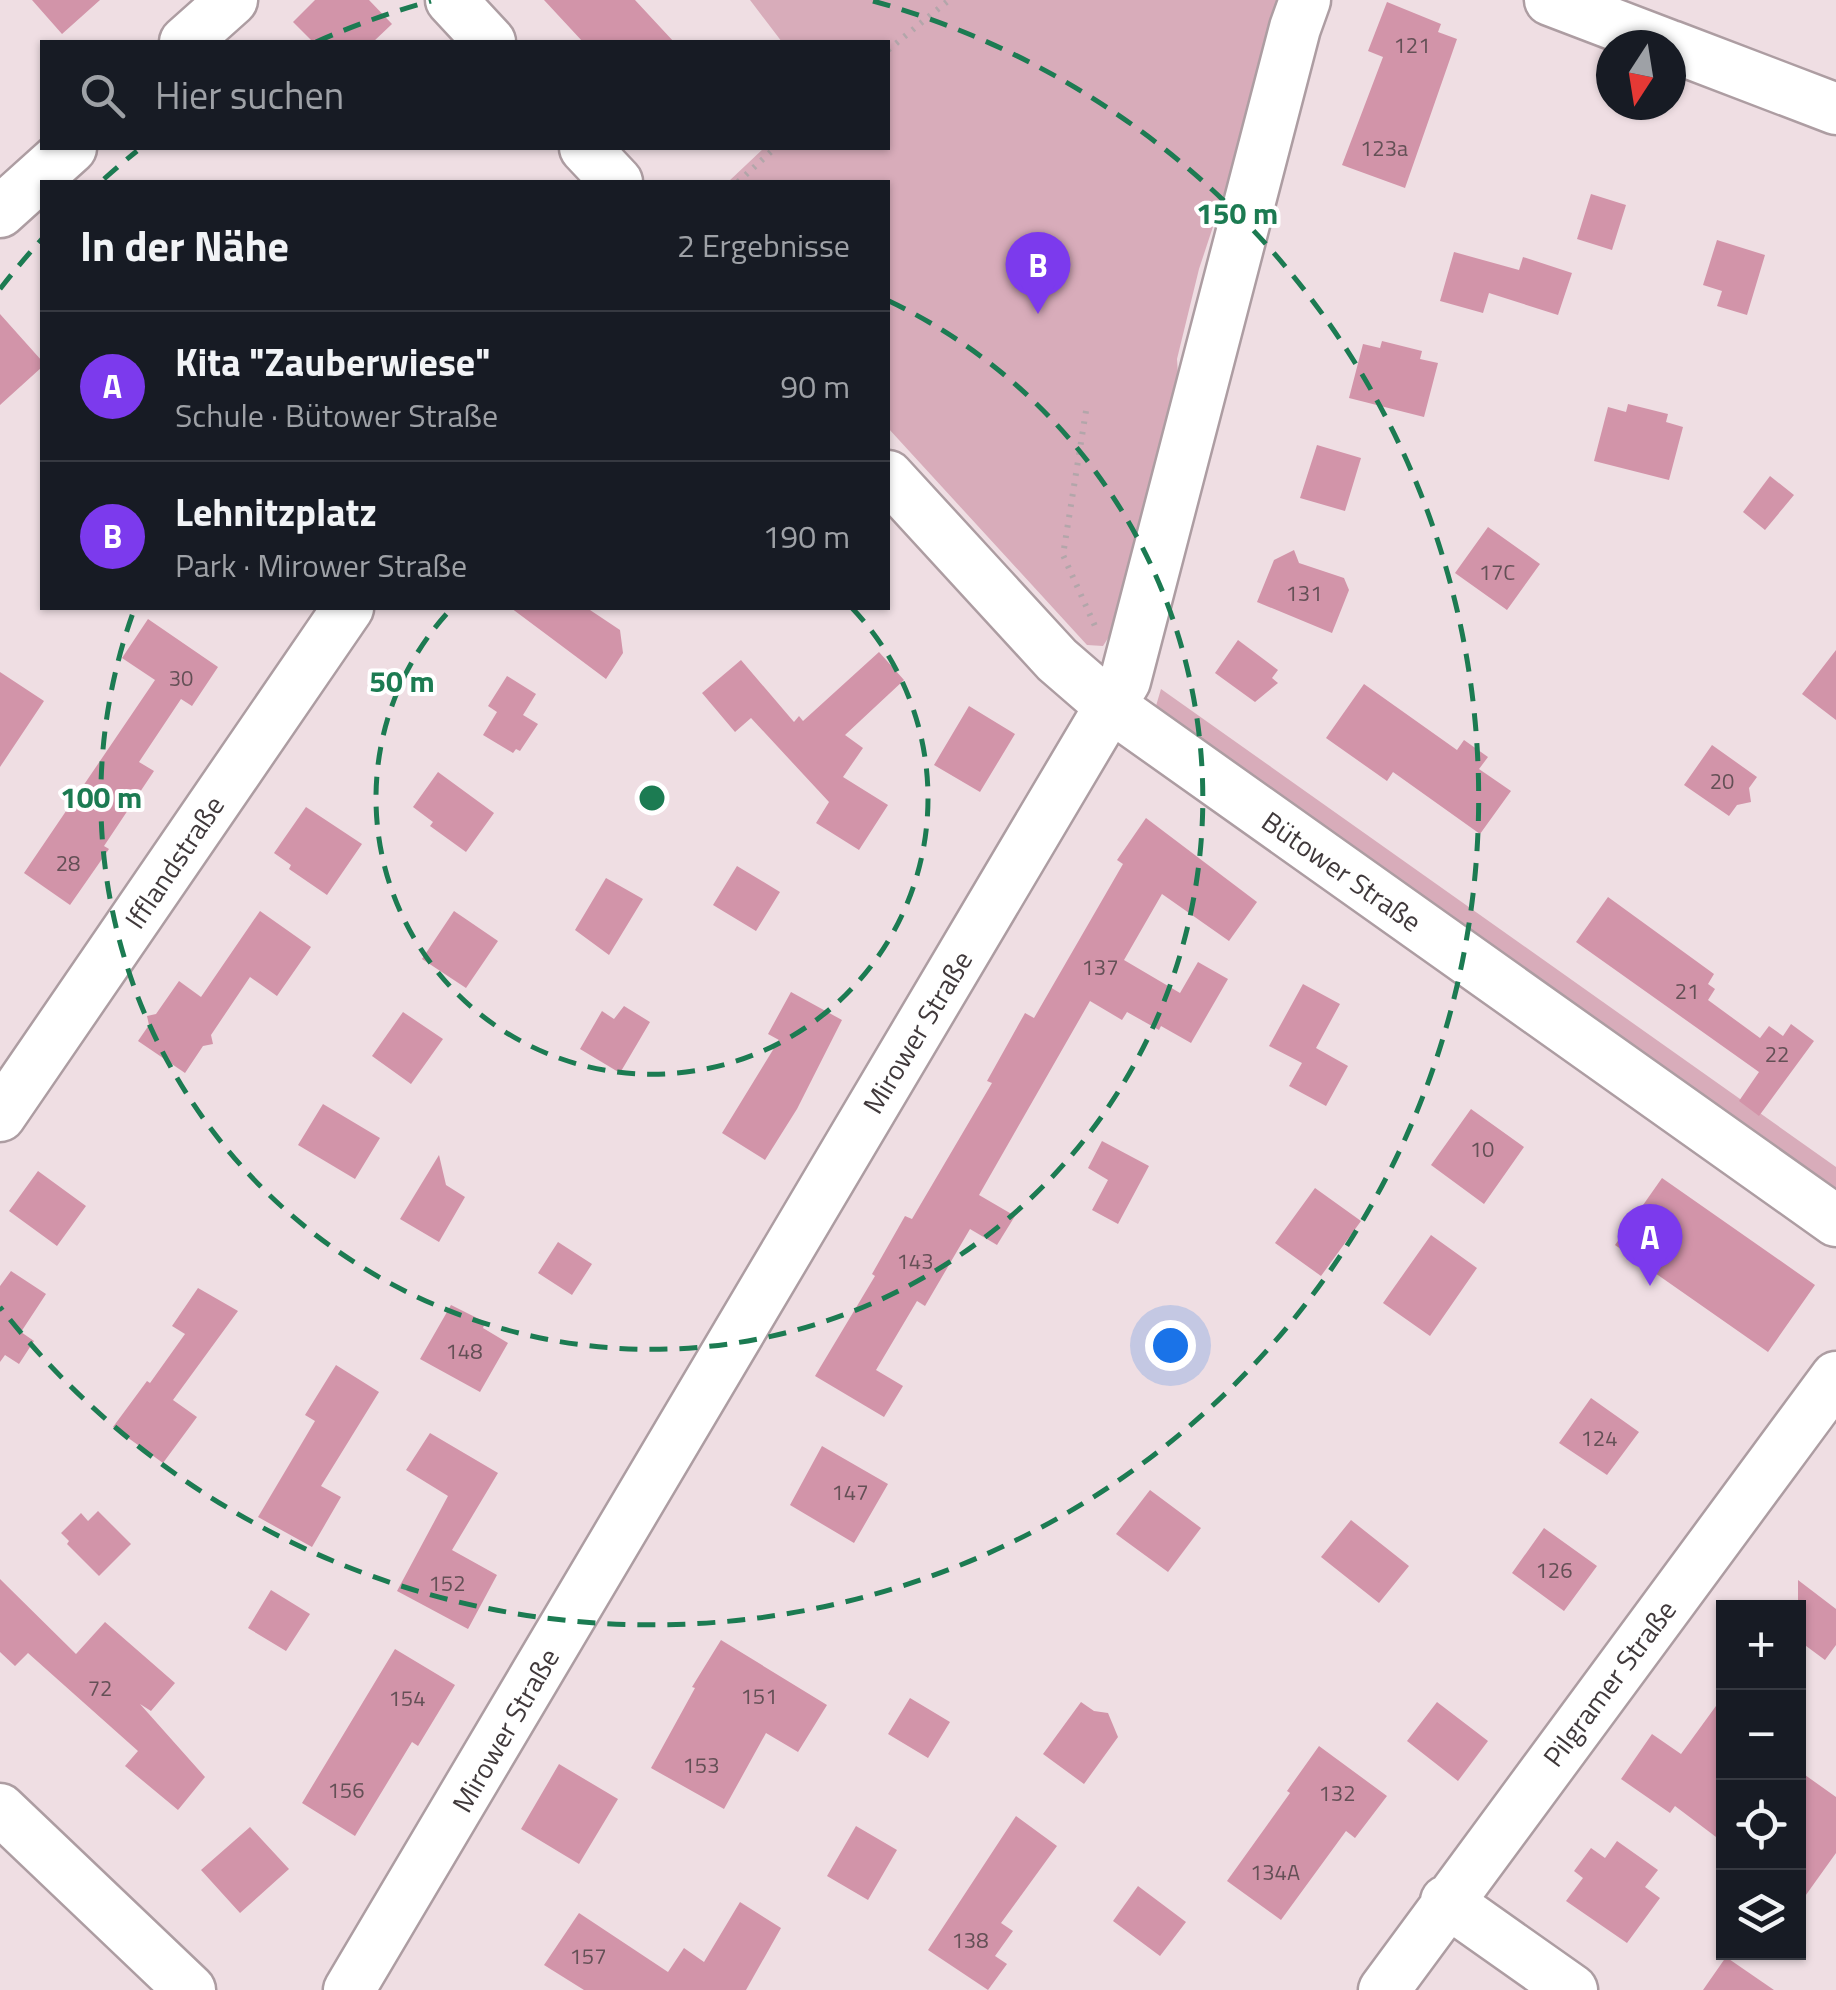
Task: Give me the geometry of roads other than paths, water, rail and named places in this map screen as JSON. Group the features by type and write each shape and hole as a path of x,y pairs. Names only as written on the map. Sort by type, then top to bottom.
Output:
{"street":[{"path":"187,40 232,0"},
{"name":"Mirower Straße","path":"350,1990 1125,681 1290,47 1306,0"},
{"path":"1550,0 1628,30"},
{"path":"453,1 488,40"},
{"path":"1686,52 1836,108"},
{"path":"0,212 69,150"},
{"path":"588,150 615,180"},
{"name":"Bütower Straße","path":"890,478 1057,660 1109,705 1836,1220"},
{"name":"Ifflandstraße","path":"0,1116 347,610"},
{"name":"Pilgramer Straße","path":"1384,1990 1836,1377"},
{"path":"0,1810 190,1990"},
{"path":"1446,1901 1572,1990"}],"place":[{"name":"Lehnitzplatz","path":"1038,314"},
{"name":"Kita \"Zauberwiese\"","path":"1650,1286"}]}
